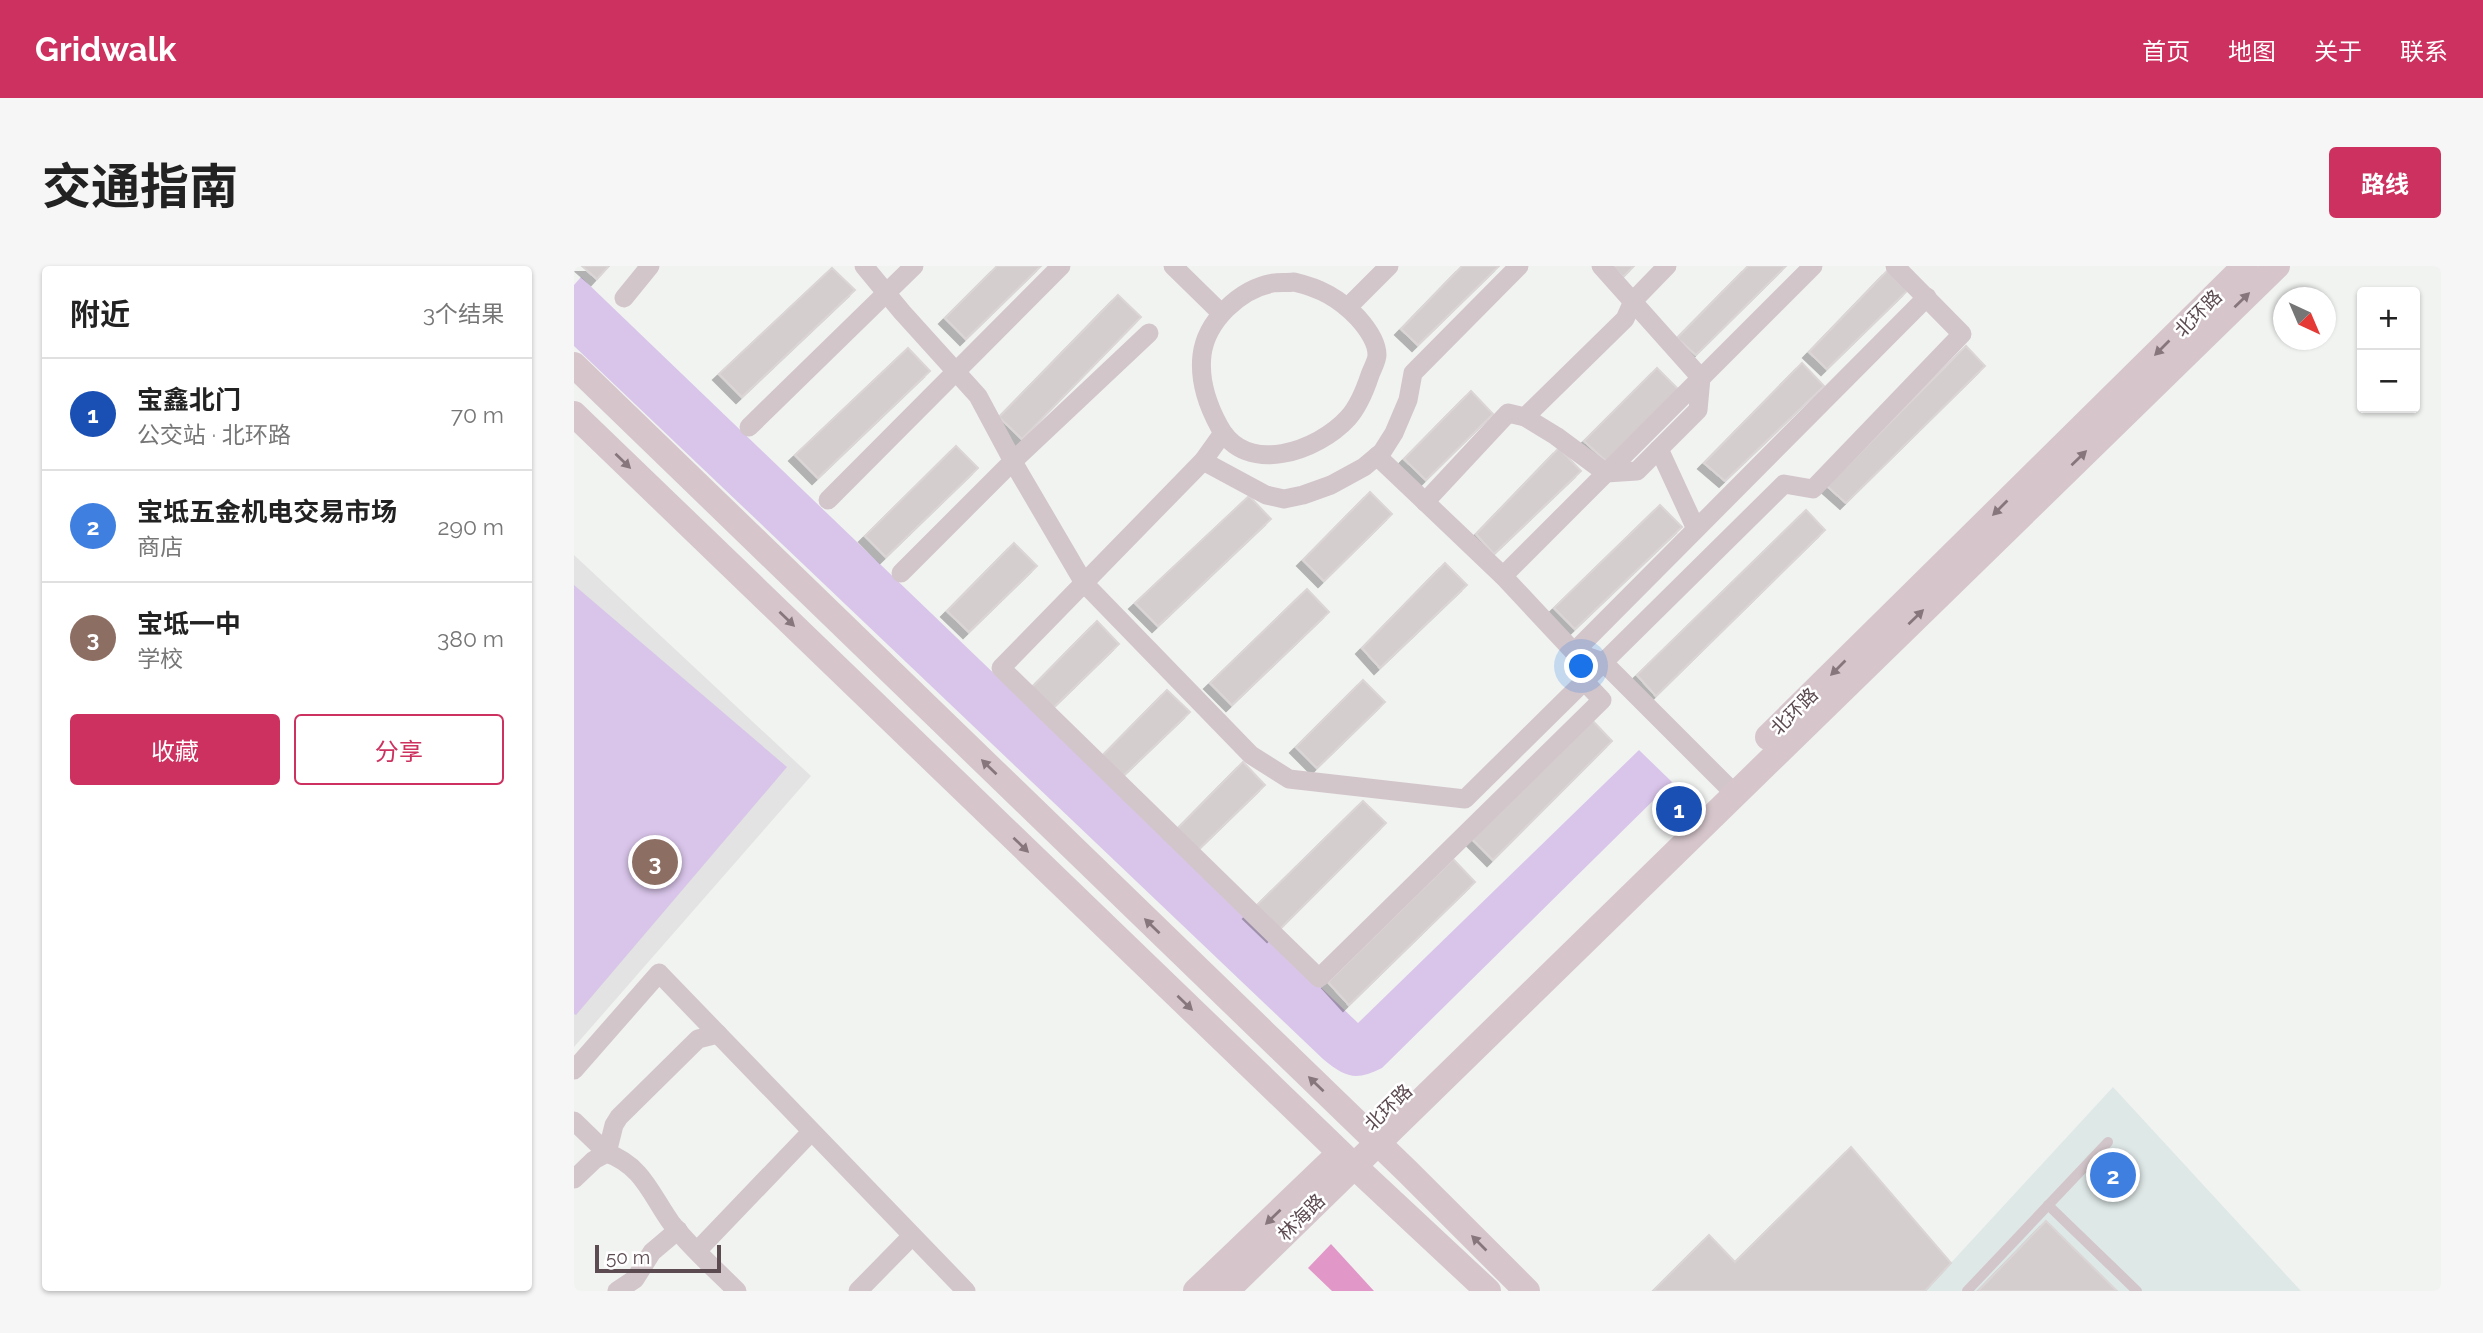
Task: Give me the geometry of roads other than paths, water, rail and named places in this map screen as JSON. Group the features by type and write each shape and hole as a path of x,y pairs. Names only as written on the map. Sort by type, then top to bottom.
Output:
{"main road":[{"name":"北环路","path":"1729,788 2245,266"},
{"name":"北环路","path":"1370,1137 1729,788 2277,266"},
{"path":"574,365 1408,1171 1527,1291"},
{"path":"574,414 1347,1159 1488,1291"},
{"name":"林海路","path":"1196,1291 1370,1137"},
{"name":"林海路","path":"1226,1291 1347,1159"}],"street":[{"path":"624,298 650,266"},
{"path":"864,266 978,396 1084,583 1251,755 1289,779 1465,799 1784,484 1813,489 1962,334 1895,266"},
{"path":"749,427 914,266"},
{"path":"828,500 1061,266"},
{"path":"1173,266 1221,313"},
{"path":"1348,307 1389,266"},
{"path":"1203,461 1266,495 1284,499 1331,485 1364,467 1382,452 1394,433 1408,400 1413,373 1519,266"},
{"path":"1424,502 1508,413 1525,417 1606,473 1637,471 1698,411 1701,378 1601,266"},
{"path":"1525,417 1625,319 1633,301 1667,266"},
{"path":"1503,576 1813,266"},
{"path":"1294,282 1317,287 1348,307 1368,332 1377,355 1349,417 1315,443 1281,455 1261,455 1240,447 1223,433 1204,394 1201,363 1204,343 1221,313 1240,299 1271,283 1294,282"},
{"path":"1574,652 1927,297"},
{"path":"901,573 1013,461 1149,333"},
{"path":"1223,433 1203,461 1001,668 1319,978 1602,699 1584,681 1574,652 1503,576 1377,456"},
{"path":"1659,449 1696,529"},
{"path":"1574,652 1603,662 1729,788"},
{"path":"574,1070 659,973 966,1291"},
{"path":"574,1179 594,1160 607,1153 614,1125 619,1117 698,1039 718,1034"},
{"path":"574,1121 607,1153 623,1159 644,1180 678,1230 737,1291"},
{"path":"697,1251 811,1132"},
{"path":"617,1291 635,1279 652,1252 678,1230"},
{"path":"858,1291 912,1236"}],"lane":[{"path":"1967,1291 2108,1142"},
{"path":"2049,1205 2137,1291"}],"place":[{"name":"宝鑫北门","path":"1679,809"},
{"name":"宝坻一中","path":"655,862"},
{"name":"宝坻五金机电交易市场","path":"2113,1175"}]}
